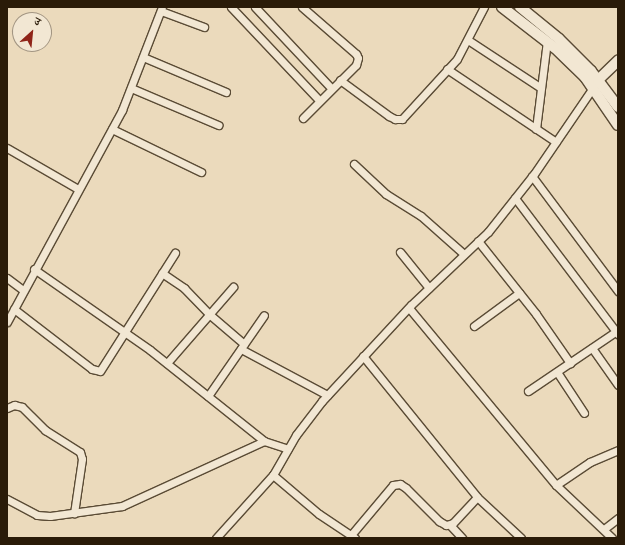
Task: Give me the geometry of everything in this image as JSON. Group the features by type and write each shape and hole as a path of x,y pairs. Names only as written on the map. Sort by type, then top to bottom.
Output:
{"main road":[{"path":"502,7 547,41 618,107"},
{"path":"520,7 559,39 595,84 618,125"},
{"path":"595,84 618,61"}],"street":[{"path":"231,7 320,101"},
{"path":"255,7 332,89"},
{"path":"302,7 358,56 356,65 304,118"},
{"path":"340,80 389,116 399,120 407,116 448,70 468,40 484,7"},
{"path":"7,322 34,269 112,129 131,88 161,9 204,27"},
{"path":"468,40 541,88"},
{"path":"536,129 547,41"},
{"path":"143,57 226,92"},
{"path":"448,70 556,142"},
{"path":"216,538 272,475 288,449 327,395 409,308 478,241 515,198 556,142 595,84"},
{"path":"131,88 218,125"},
{"path":"112,129 201,172"},
{"path":"7,148 78,189"},
{"path":"354,164 386,194 420,216 464,254"},
{"path":"532,176 618,291"},
{"path":"515,198 617,331 528,391"},
{"path":"478,241 519,293 570,363"},
{"path":"400,252 429,288"},
{"path":"14,309 96,371 103,368 124,332 175,253"},
{"path":"34,269 167,363 264,441 288,449"},
{"path":"162,273 184,288 243,346 327,395"},
{"path":"7,278 23,290"},
{"path":"167,363 233,286"},
{"path":"474,326 519,293"},
{"path":"409,308 556,485 612,538"},
{"path":"208,396 264,315"},
{"path":"592,348 618,385"},
{"path":"363,356 477,497 521,538"},
{"path":"557,372 584,414"},
{"path":"7,408 14,405 22,407 48,433 80,452 82,460 74,513"},
{"path":"7,499 37,515 50,516 136,501 264,441"},
{"path":"556,485 590,462 618,451"},
{"path":"272,475 319,514 353,537 389,488 397,484 406,488 439,521 450,525 462,538"},
{"path":"450,525 477,497"},
{"path":"604,529 618,518"}]}
